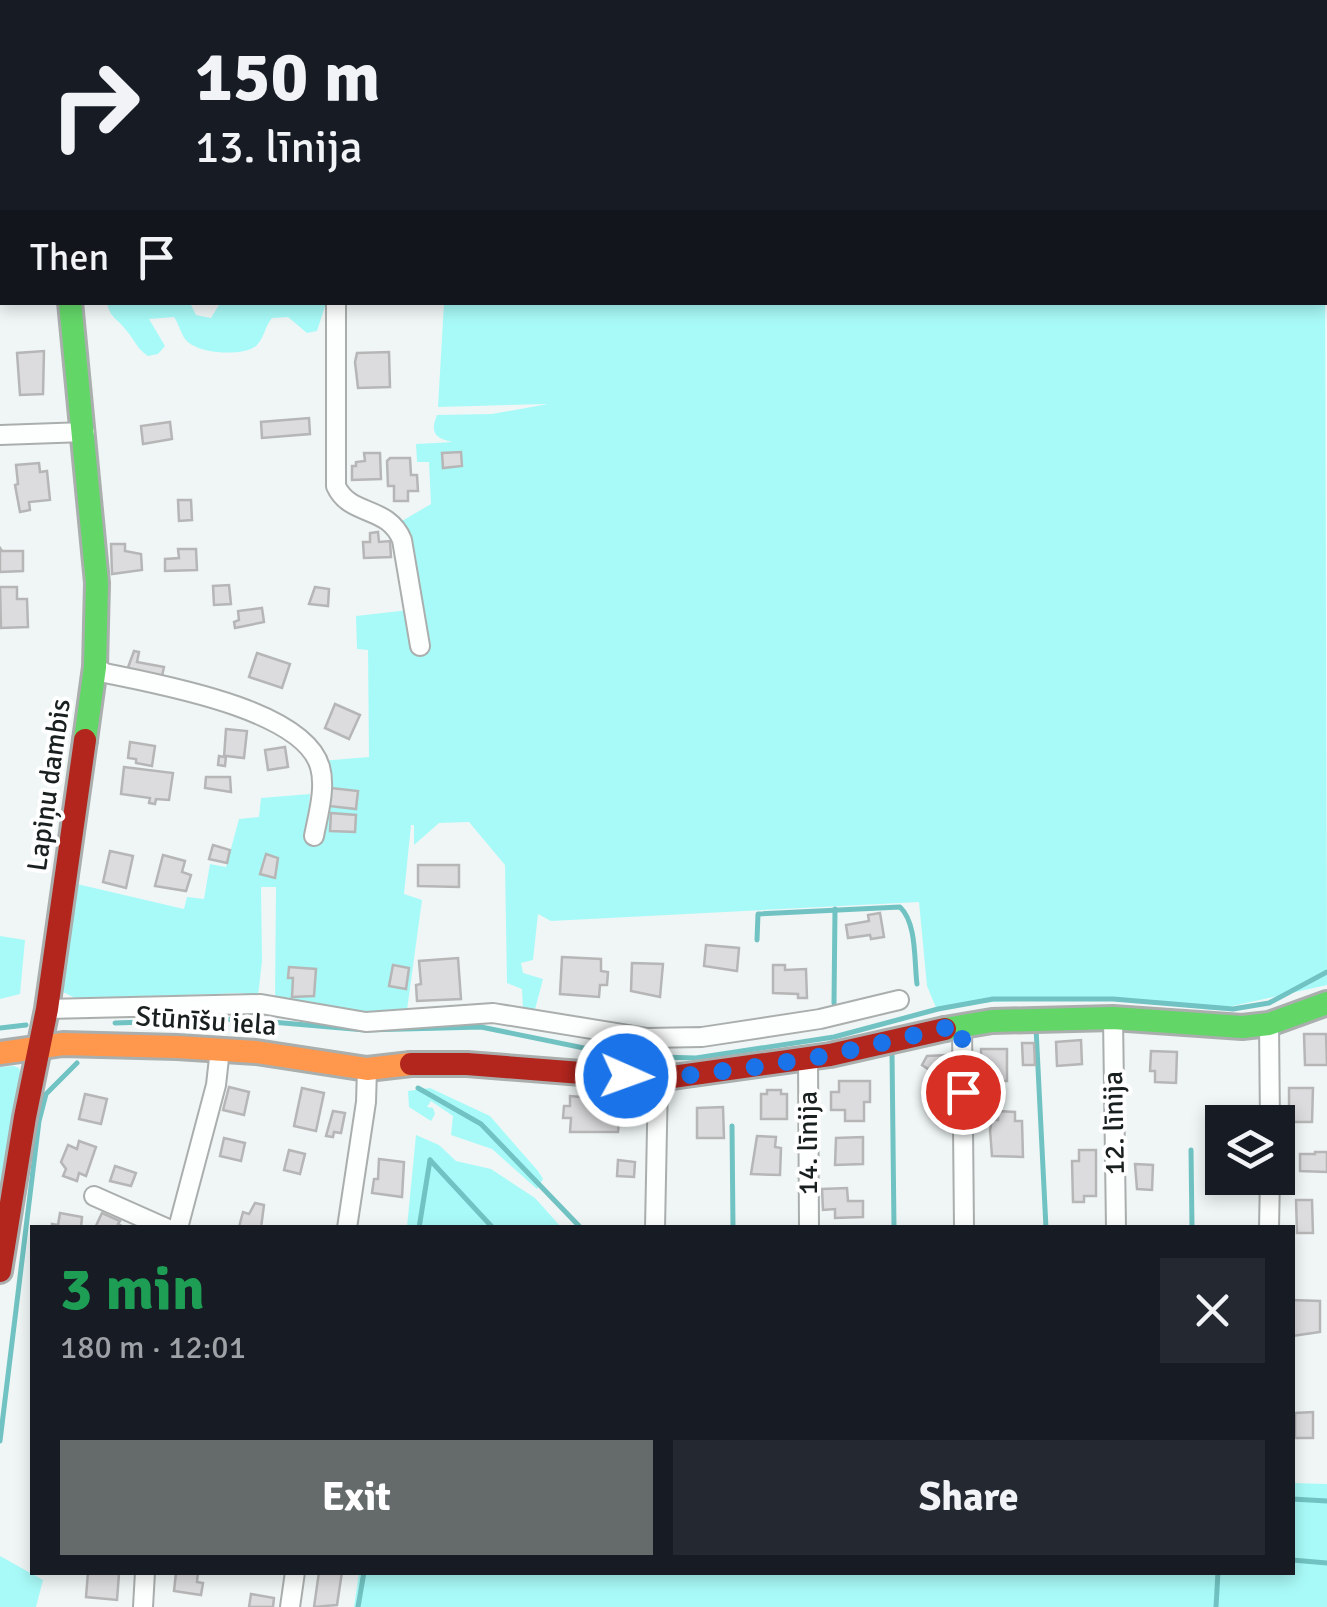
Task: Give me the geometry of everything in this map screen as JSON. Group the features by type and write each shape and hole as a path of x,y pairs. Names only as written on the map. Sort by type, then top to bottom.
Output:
{"street":[{"name":"Lapiņu dambis","path":"0,1272 47,1009 95,668 97,584 70,305"},
{"path":"336,305 336,486 349,502 396,526 402,540 420,646"},
{"path":"0,435 84,432"},
{"path":"95,668 228,702 264,717 302,741 320,768 314,836"},
{"path":"47,1009 261,1004 366,1022 493,1013 647,1038 702,1036 820,1019 899,1000"},
{"name":"Stūnīšu iela","path":"0,1053 63,1044 220,1049 367,1070 409,1064 467,1064 658,1079 808,1058 962,1024 1026,1018 1112,1018 1242,1027 1269,1024 1327,1003"},
{"name":"12. līnija","path":"1112,1018 1116,1225"},
{"path":"962,1024 964,1225"},
{"path":"1269,1024 1270,1105"},
{"path":"179,1225 216,1085 220,1049"},
{"name":"14. līnija","path":"808,1058 809,1225"},
{"path":"347,1225 366,1102 367,1070"},
{"path":"655,1225 658,1079"},
{"path":"1270,1195 1270,1225"},
{"path":"94,1196 159,1225"},
{"path":"143,1607 146,1575"},
{"path":"290,1607 295,1575"}],"shaded area":[{"path":"108,305 191,305 196,315 211,318 219,305 325,305 317,331 307,333 288,317 272,318 259,343 241,352 219,352 191,344 174,317 149,319 165,346 158,354 148,356"},
{"path":"444,305 1325,305 1327,985 1215,1010 1091,998 991,1002 937,1010 927,986 919,902 551,921 538,914 533,960 521,963 523,973 543,979 534,1013 523,1010 522,989 507,983 505,865 469,822 439,823 414,845 411,825 404,894 422,900 407,1010 348,1012 275,1000 276,887 261,887 262,961 258,996 241,993 77,999 63,992 77,884 184,909 187,897 204,899 210,864 226,867 239,819 259,817 261,798 310,794 307,837 321,761 369,757 368,650 357,649 356,616 418,609 402,521 431,504 429,462 417,462 416,444 453,442 436,434 437,415 492,414 548,404 438,407"},
{"path":"0,936 25,940 20,994 0,999"},
{"path":"14,1066 21,1076 0,1194 0,1067"},
{"path":"430,1088 490,1116 538,1171 543,1179 537,1189 492,1149 451,1135 453,1116 431,1101 427,1107 433,1108 435,1114 431,1121 409,1107 408,1091"},
{"path":"416,1135 439,1145 456,1161 491,1169 535,1198 559,1225 407,1225"},
{"path":"1295,1483 1327,1484 1327,1607 354,1607 359,1575 1295,1575"},
{"path":"0,1556 43,1580 36,1607 0,1607"}],"building":[{"path":"44,351 43,394 20,395 17,353"},
{"path":"389,352 390,387 358,388 357,353"},
{"path":"309,418 310,434 262,438 261,422"},
{"path":"170,422 172,439 143,444 141,426"},
{"path":"461,452 462,466 443,468 442,453"},
{"path":"364,453 380,453 381,479 352,480 352,466 365,461"},
{"path":"390,458 410,458 411,475 417,475 418,491 408,491 408,501 394,501 394,486 388,486"},
{"path":"39,463 40,472 47,471 50,500 29,502 30,510 20,512 16,465"},
{"path":"178,500 191,500 192,520 179,521"},
{"path":"378,532 379,542 390,541 391,557 364,558 363,542 370,542 370,533"},
{"path":"111,544 125,544 125,551 141,554 142,570 112,574"},
{"path":"0,548 23,551 23,571 0,572"},
{"path":"178,549 196,549 197,570 165,571 165,559 179,558"},
{"path":"229,585 231,604 214,605 213,586"},
{"path":"0,587 17,587 17,599 27,599 28,627 1,628"},
{"path":"315,587 329,589 328,606 309,604"},
{"path":"262,608 264,622 235,628 238,611"},
{"path":"134,651 139,652 137,662 164,667 162,676 126,673"},
{"path":"257,653 290,664 282,688 249,677"},
{"path":"335,704 360,715 349,739 325,728"},
{"path":"226,729 247,731 244,758 226,756 225,766 218,765 219,756 224,757"},
{"path":"130,742 155,746 152,766 128,758"},
{"path":"285,747 288,767 268,770 265,750"},
{"path":"124,767 173,773 169,800 156,799 155,804 149,803 150,798 121,794"},
{"path":"206,777 230,777 231,792 205,788"},
{"path":"331,788 358,791 356,809 329,806"},
{"path":"331,813 356,815 355,832 330,831"},
{"path":"213,845 230,850 227,863 209,859"},
{"path":"110,851 133,856 126,888 103,882"},
{"path":"266,854 278,858 275,878 260,874"},
{"path":"163,855 185,861 182,872 191,875 186,891 155,886"},
{"path":"418,865 459,865 459,887 418,886"},
{"path":"880,913 884,937 848,938 846,925 869,921 868,915"},
{"path":"706,945 739,948 737,971 704,966"},
{"path":"562,957 601,959 601,971 608,972 607,985 600,985 599,997 560,994"},
{"path":"458,958 461,999 417,1001 416,985 421,984 419,961"},
{"path":"632,963 663,964 660,997 631,991"},
{"path":"393,965 409,968 406,989 389,986"},
{"path":"773,965 785,965 785,970 806,969 807,998 773,993"},
{"path":"289,967 316,969 314,996 292,997"},
{"path":"1304,1034 1326,1034 1327,1065 1305,1065"},
{"path":"1081,1040 1082,1064 1057,1066 1056,1042"},
{"path":"1022,1043 1034,1043 1035,1065 1023,1065"},
{"path":"981,1049 1007,1049 1007,1081 981,1081"},
{"path":"1151,1051 1177,1052 1176,1083 1155,1082 1155,1071 1150,1071"},
{"path":"947,1055 948,1068 928,1069 922,1065 927,1056"},
{"path":"839,1081 870,1081 870,1102 864,1102 864,1121 845,1121 845,1110 831,1110 831,1092 839,1092"},
{"path":"229,1087 249,1092 244,1115 223,1110"},
{"path":"302,1088 324,1093 316,1131 294,1126"},
{"path":"1289,1088 1313,1088 1312,1122 1295,1122 1295,1105 1289,1105"},
{"path":"767,1090 787,1094 787,1119 761,1119 761,1094 767,1094"},
{"path":"85,1094 107,1099 101,1124 79,1119"},
{"path":"570,1096 591,1098 591,1104 598,1107 620,1108 618,1132 570,1132 571,1118 563,1118 564,1106 570,1106"},
{"path":"723,1107 724,1138 697,1138 697,1108"},
{"path":"333,1111 345,1113 341,1133 334,1132 333,1137 326,1136"},
{"path":"998,1111 1015,1112 1015,1121 1022,1121 1023,1157 992,1156 990,1130 992,1120 998,1120"},
{"path":"757,1136 776,1137 775,1147 781,1148 780,1175 751,1174"},
{"path":"863,1137 863,1164 835,1165 836,1138"},
{"path":"224,1138 245,1143 241,1161 220,1156"},
{"path":"79,1141 96,1147 86,1176 79,1173 77,1181 63,1176 66,1169 61,1162 68,1145 77,1149"},
{"path":"289,1150 305,1154 300,1174 284,1170"},
{"path":"1079,1150 1096,1150 1096,1196 1084,1196 1084,1202 1073,1202 1072,1161 1079,1161"},
{"path":"1327,1152 1327,1172 1300,1171 1300,1154"},
{"path":"379,1159 404,1162 402,1197 372,1193 374,1179 378,1179"},
{"path":"618,1160 635,1162 634,1177 617,1176"},
{"path":"1135,1164 1153,1165 1152,1190 1137,1189"},
{"path":"115,1166 136,1173 131,1186 110,1181"},
{"path":"847,1188 848,1201 863,1201 863,1217 835,1218 835,1209 823,1210 822,1189"},
{"path":"1296,1200 1312,1200 1313,1233 1297,1233"},
{"path":"255,1203 264,1205 261,1225 240,1225 243,1212 249,1214"},
{"path":"60,1213 82,1217 81,1225 58,1225"},
{"path":"102,1213 120,1221 120,1225 96,1225"},
{"path":"1295,1300 1320,1301 1320,1332 1295,1336"},
{"path":"1313,1412 1313,1438 1295,1438 1295,1413"},
{"path":"88,1575 119,1575 117,1600 86,1597"},
{"path":"176,1575 198,1575 197,1582 203,1583 201,1595 174,1591"},
{"path":"319,1575 342,1575 337,1605 314,1607"},
{"path":"251,1594 274,1598 273,1607 249,1607"}],"waterway":[{"path":"757,940 758,914 900,907 912,932 917,984"},
{"path":"834,1003 835,909"},
{"path":"115,1023 236,1019 365,1030 481,1027 623,1056 696,1058 834,1037 938,1009 993,999 1113,999 1233,1009 1269,1003 1327,972"},
{"path":"0,1028 26,1025"},
{"path":"1036,1028 1046,1225"},
{"path":"892,1052 894,1225"},
{"path":"0,1441 39,1121 46,1094 77,1063"},
{"path":"418,1088 481,1124 578,1225"},
{"path":"732,1126 733,1225"},
{"path":"1191,1150 1192,1225"},
{"path":"430,1160 490,1225"},
{"path":"419,1225 430,1160"},
{"path":"1295,1499 1327,1501"},
{"path":"1295,1560 1327,1563"},
{"path":"358,1607 363,1575"},
{"path":"1216,1607 1218,1575"}],"traffic: fast":[{"path":"70,305 97,583 95,667 85,740"},
{"path":"945,1029 992,1021 1113,1018 1242,1027 1269,1024 1327,1003"}],"traffic: slow":[{"path":"0,1053 63,1044 177,1047 256,1052 367,1069 411,1064"}],"traffic: jam":[{"path":"0,1271 47,1009 85,740"},
{"path":"411,1064 467,1064 658,1079 830,1055 945,1029"}],"route":[{"path":"626,1076 680,1078 755,1067 830,1055 962,1024 963,1092"}]}
